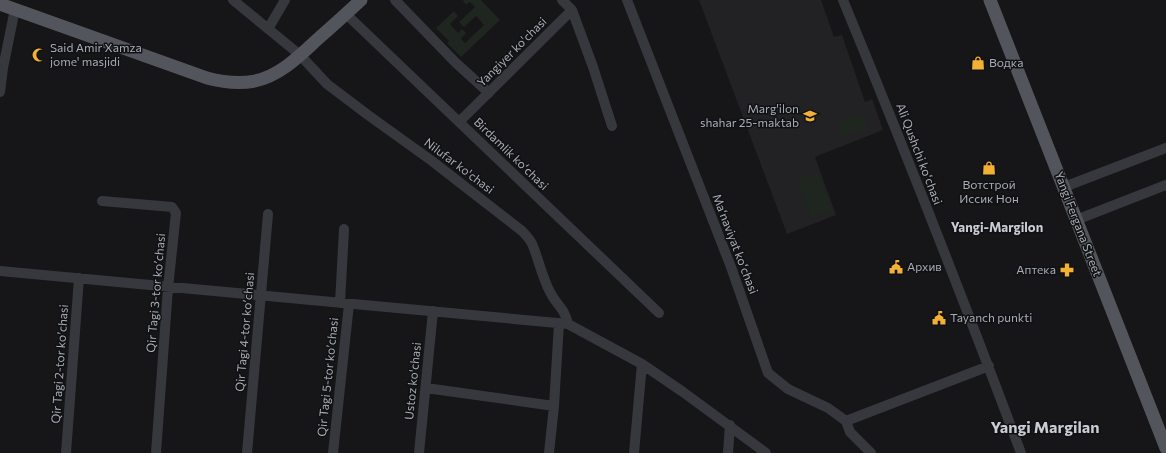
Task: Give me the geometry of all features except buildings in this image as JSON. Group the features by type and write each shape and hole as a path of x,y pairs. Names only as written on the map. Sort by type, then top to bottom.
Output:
{"main road":[{"path":"0,4 207,78 218,81 243,82 255,81 280,71 361,0"},
{"name":"Yangi Fergana Street","path":"990,0 1166,448"}],"street":[{"name":"Nilufar ko'chasi","path":"233,0 300,55 333,88 368,116 432,161 522,231 532,244 550,294 566,315 563,324"},
{"path":"268,29 285,0"},
{"path":"395,0 455,62 489,93"},
{"path":"562,0 572,10 593,67 612,126"},
{"name":"Maʻnaviyat koʻchasi","path":"627,0 731,267 768,373 788,389 828,408 846,422 850,432 871,453"},
{"name":"Ali Qushchi koʻchasi","path":"843,0 893,121 1022,453"},
{"path":"0,92 3,68 15,9"},
{"name":"Yangiyer ko'chasi","path":"459,122 572,10"},
{"name":"Birdamlik koʻchasi","path":"346,14 659,313"},
{"path":"1064,187 1166,148"},
{"path":"1076,220 1166,185"},
{"name":"Qir Tagi 3-tor koʼchasi","path":"102,200 172,208 176,213 168,288 156,453"},
{"name":"Qir Tagi 4-tor koʼchasi","path":"247,453 262,296 268,214"},
{"name":"Qir Tagi 5-tor koʼchasi","path":"333,453 344,303 344,229"},
{"path":"0,271 563,324 642,364 730,425 766,453"},
{"name":"Qir Tagi 2-tor koʼchasi","path":"66,453 79,278"},
{"name":"Ustoz ko'chasi","path":"419,453 433,311"},
{"path":"549,453 563,324"},
{"path":"634,453 642,364"},
{"path":"846,422 989,366"},
{"path":"426,388 554,406"},
{"path":"728,453 730,425"}],"shaded area":[{"path":"481,0 500,20 461,57 447,43 449,41 436,28 454,11 458,16 450,24 458,33 462,29 466,33 461,39 465,43 484,25 476,16 464,27 459,22 475,7 470,2 466,5 463,1"},
{"name":"Marg'ilon shahar 25-maktab","path":"699,0 821,0 834,37 842,35 865,102 872,99 883,130 815,157 836,215 787,234"},
{"path":"863,114 868,128 841,137 836,123"},
{"path":"818,172 832,211 812,218 797,179"}],"place":[{"name":"Said Amir Xamza jome' masjidi","path":"39,55"},
{"name":"Водка","path":"978,63"},
{"name":"Marg'ilon shahar 25-maktab","path":"810,116"},
{"name":"Вотстрой Иссик Нон","path":"989,168"},
{"name":"Архив","path":"896,267"},
{"name":"Аптека","path":"1067,270"},
{"name":"Tayanch punkti","path":"939,318"}],"district":[{"name":"Yangi-Margilon","path":"997,227"},
{"name":"Yangi Margilan","path":"1045,427"}]}
